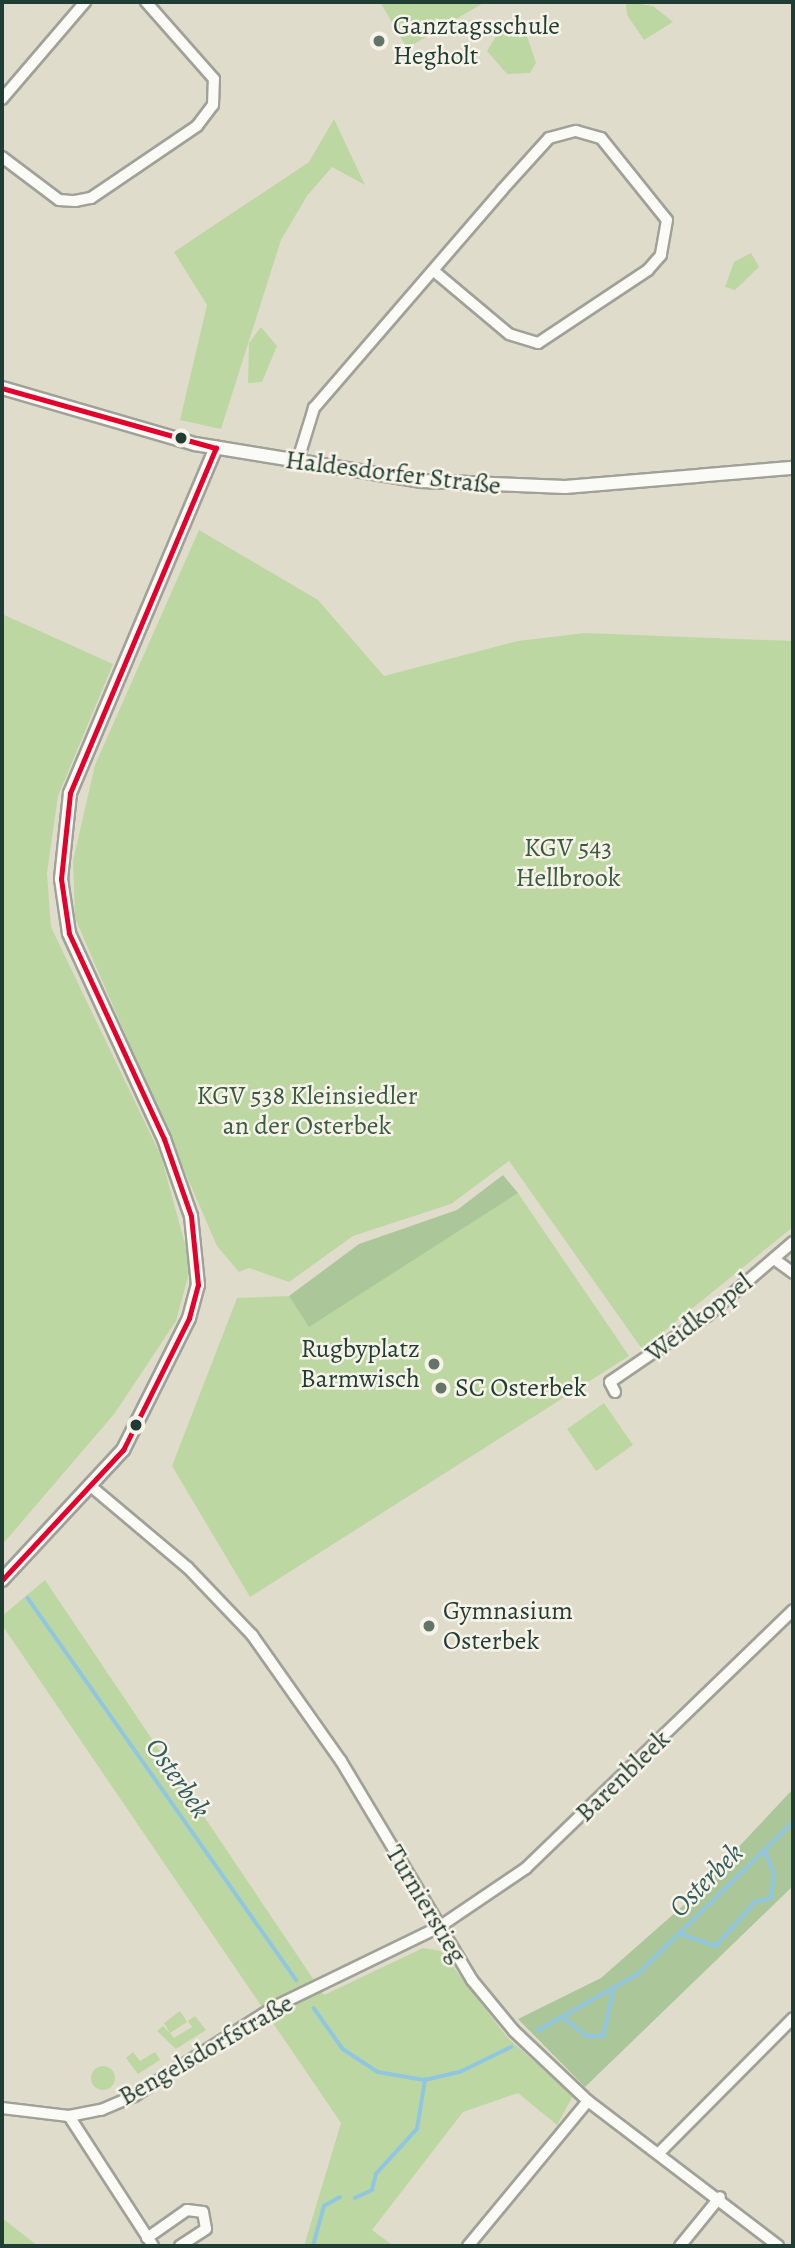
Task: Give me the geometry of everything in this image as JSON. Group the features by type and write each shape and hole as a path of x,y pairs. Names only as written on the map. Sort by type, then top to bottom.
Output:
{"street":[{"path":"2,99 85,2"},
{"path":"2,157 60,200 75,201 91,198 197,126 213,105 214,79 146,2"},
{"path":"297,463 314,408 542,144 563,132 601,138 667,220 662,255 648,271 538,343 509,334 433,271"},
{"name":"Haldesdorfer Straße","path":"2,388 216,448 297,463 523,487 793,468"},
{"path":"2,1580 93,1488 123,1450 189,1318 199,1256 164,1139 69,933 62,834 70,793 216,448"},
{"name":"Weidkoppel","path":"615,1392 611,1382 708,1315 793,1242"},
{"path":"774,1259 793,1273"},
{"name":"Turnierstieg","path":"93,1488 188,1568 252,1635 341,1761 439,1927 514,2031 587,2101 720,2197 778,2246"},
{"name":"Barenbleek","path":"439,1927 526,1868 793,1610"},
{"name":"Bengelsdorfstraße","path":"2,2108 69,2116 134,2096 218,2037 439,1927"},
{"path":"659,2153 793,2018"},
{"path":"468,2246 587,2101"},
{"path":"69,2116 150,2242 187,2210 203,2212 206,2229 180,2246"},
{"path":"680,2246 720,2197"}],"green space":[{"path":"380,2 485,2 407,48"},
{"path":"626,2 653,6 673,22 644,40 627,15"},
{"path":"524,27 536,63 530,73 507,74 487,51 498,33"},
{"path":"334,119 365,185 332,167 307,196 281,240 221,429 180,420 207,305 174,252 309,162"},
{"path":"751,253 759,267 735,290 725,287 734,262"},
{"path":"261,327 277,346 262,382 248,383 249,343"},
{"name":"KGV 543 Hellbrook","path":"199,530 318,600 384,676 518,641 585,633 793,641 793,1227 642,1349 509,1161 451,1204 353,1236 289,1282 249,1268 239,1272 217,1246 75,918 73,861 95,765"},
{"name":"KGV 538 Kleinsiedler an der Osterbek","path":"2,614 113,664 58,796 47,873 51,927 161,1156 191,1266 176,1321 115,1413 2,1545"},
{"path":"503,1175 518,1193 309,1327 289,1296 359,1244 457,1210"},
{"path":"518,1193 629,1356 250,1597 172,1466 237,1298 289,1296 309,1326"},
{"path":"604,1403 633,1445 596,1471 567,1429"},
{"path":"45,1580 324,1995 423,1948 441,1951 507,2037 573,2096 557,2125 518,2093 463,2112 372,2230 394,2246 304,2246 341,2123 2,1625 2,1616"},
{"path":"793,1789 793,1886 585,2087 518,2019 601,1978 685,1904"},
{"path":"180,2011 187,2022 170,2033 164,2023"},
{"path":"195,2016 206,2030 176,2049 157,2031 163,2026 174,2038 192,2027 188,2021"},
{"path":"133,2052 140,2061 155,2052 160,2060 138,2074 126,2058"},
{"path":"103,2066 112,2069 115,2078 112,2087 103,2090 94,2087 91,2078 94,2069"},
{"path":"2,2218 38,2246 2,2246"}],"waterway":[{"name":"Osterbek","path":"28,1598 296,1980"},
{"name":"Osterbek","path":"537,2031 638,1974 793,1822"},
{"path":"681,1934 716,1946 755,1902 771,1898 774,1874 765,1852"},
{"name":"Osterbek","path":"564,2018 587,2036 603,2036 613,1992"},
{"name":"Osterbek","path":"314,2008 343,2049 378,2072 425,2080 460,2072 511,2047"},
{"path":"355,2198 372,2190 376,2174 417,2129 425,2080"},
{"path":"313,2246 324,2206 340,2197"}],"transit line":[{"path":"2,388 216,448"},
{"path":"2,1580 123,1450 189,1318 198,1285 191,1216 164,1139 69,933 61,879 70,793 216,448"}],"place":[{"name":"Ganztagsschule Hegholt","path":"379,41"},
{"name":"Rugbyplatz Barmwisch","path":"434,1364"},
{"name":"SC Osterbek","path":"441,1388"},
{"name":"Gymnasium Osterbek","path":"429,1626"}]}
